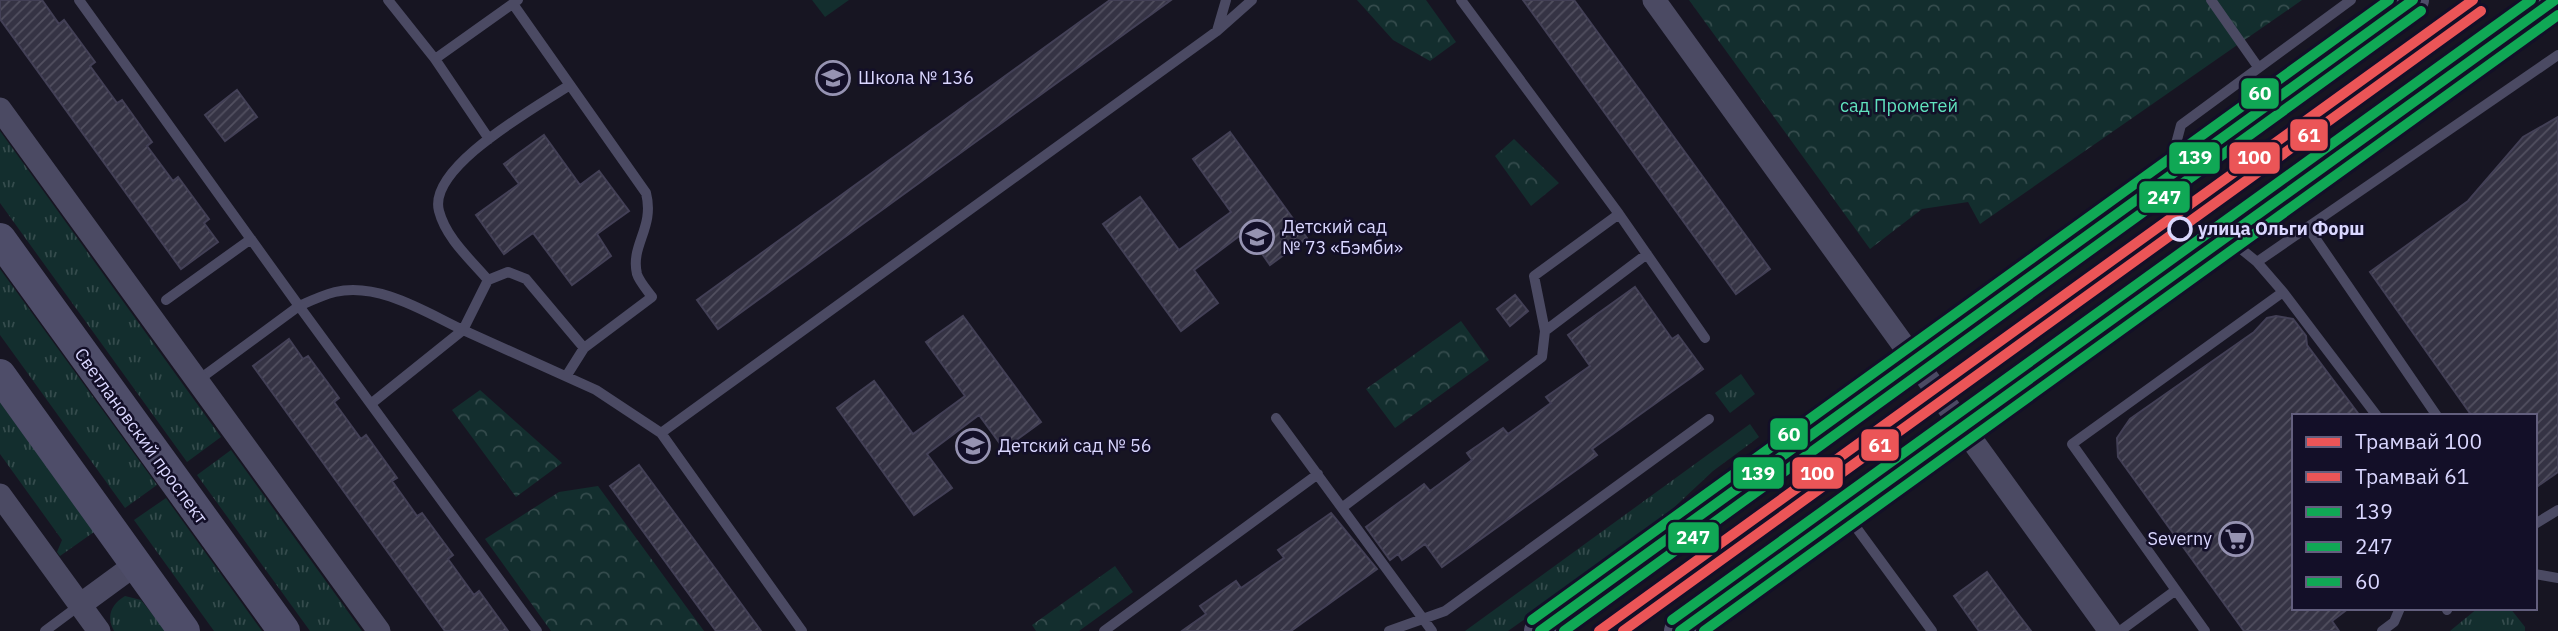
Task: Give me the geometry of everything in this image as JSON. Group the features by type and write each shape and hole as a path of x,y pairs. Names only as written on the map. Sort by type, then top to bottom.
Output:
{"main road":[{"path":"1540,631 2413,0"},
{"path":"1680,631 2555,0"},
{"name":"Светлановский проспект","path":"0,239 284,631"},
{"path":"0,375 184,631"}],"street":[{"path":"1654,0 2110,631"},
{"path":"0,109 379,631"},
{"path":"0,495 99,631"},
{"path":"80,605 136,564"}],"lane":[{"path":"79,0 537,631"},
{"path":"387,0 435,59 489,139"},
{"path":"1217,31 1226,0"},
{"path":"661,433 1217,31 1252,0"},
{"path":"1461,0 1619,214 1705,338"},
{"path":"2211,0 2258,67"},
{"path":"2168,177 2181,125 2351,0"},
{"path":"435,59 516,2 568,86 646,193 650,211 637,253 637,275 652,297 584,348 567,375"},
{"path":"2257,262 2309,229 2558,55"},
{"path":"488,280 446,231 437,208 442,186 455,166 489,139 568,86"},
{"path":"1343,507 1542,357 1545,331 1534,276 1619,214"},
{"path":"2309,229 2436,414"},
{"path":"2227,237 2257,262 2283,292 2374,414"},
{"path":"166,300 251,239"},
{"path":"1545,331 1647,254"},
{"path":"372,403 463,330 488,280 508,272 526,279 584,348"},
{"path":"197,381 299,306 336,292 369,291 397,299 567,375 661,433 802,631"},
{"path":"2205,631 2072,443 2283,292"},
{"path":"1276,418 1432,631"},
{"path":"1389,631 1445,611 1709,419"},
{"path":"1104,631 1318,474"},
{"path":"2537,523 2558,510"},
{"path":"1845,512 1932,631"},
{"path":"2537,574 2558,578"},
{"path":"2120,631 2176,590"},
{"path":"44,631 80,605"},
{"path":"2382,631 2394,626"}],"green space":[{"path":"812,0 849,0 825,17"},
{"path":"1357,0 1426,0 1456,42 1430,61 1393,40"},
{"name":"сад Прометей","path":"1689,0 2302,0 1980,224 1968,202 1922,209 1870,249"},
{"path":"0,131 221,437 187,462 0,203"},
{"path":"1514,139 1559,183 1531,206 1495,156"},
{"path":"0,269 157,485 125,508 0,335"},
{"path":"1461,321 1489,360 1395,428 1366,389"},
{"path":"1741,374 1755,394 1730,413 1715,393"},
{"path":"480,390 562,463 516,497 452,410"},
{"path":"0,402 94,532 60,556 57,552 62,540 0,454"},
{"path":"1750,424 1759,437 1713,471 1651,529 1508,631 1465,631"},
{"path":"231,450 362,631 310,631 197,475"},
{"path":"598,486 704,631 551,631 485,539 559,492"},
{"path":"166,498 262,631 214,631 134,520"},
{"path":"1115,566 1133,592 1079,631 1036,631 1032,625"},
{"path":"125,596 141,600 166,631 114,631 110,621 111,611"},
{"path":"2476,610 2512,610 2525,627 2525,631 2450,631"}],"building":[{"path":"0,0 42,0 59,24 64,20 95,62 90,66 117,103 122,100 152,142 147,146 173,181 178,177 209,219 204,223 218,242 181,269 0,19"},
{"path":"1110,0 1171,0 718,329 697,300"},
{"path":"1523,0 1574,0 1770,269 1736,294"},
{"path":"237,90 257,117 225,141 205,115"},
{"path":"2558,117 2558,472 2537,487 2537,414 2471,414 2370,272 2468,201 2523,137"},
{"path":"1230,132 1307,238 1270,265 1246,231 1194,270 1218,303 1181,331 1103,224 1140,197 1179,250 1231,212 1193,159"},
{"path":"544,135 580,185 599,171 629,211 597,234 611,256 572,285 533,233 504,254 476,215 519,184 504,164"},
{"path":"1635,287 1672,339 1678,335 1703,369 1592,449 1597,455 1442,567 1425,544 1402,560 1398,554 1390,560 1366,527 1424,484 1430,491 1472,460 1467,453 1503,428 1508,434 1551,403 1546,397 1590,366 1568,335"},
{"path":"1515,295 1528,311 1510,326 1497,309"},
{"path":"963,316 1041,422 1004,449 979,415 927,454 952,488 914,515 837,408 874,381 913,434 965,396 926,342"},
{"name":"Severny","path":"2276,316 2293,319 2306,336 2307,345 2359,414 2292,414 2292,610 2346,610 2332,621 2339,631 2244,631 2118,457 2117,438 2130,419 2254,332 2267,318"},
{"path":"289,339 303,359 308,356 339,398 334,402 361,439 366,435 397,478 392,481 417,516 422,513 453,555 448,559 474,595 479,591 508,631 445,631 253,366"},
{"path":"639,465 761,631 716,631 610,486"},
{"path":"1331,513 1377,569 1291,631 1182,631 1206,614 1200,606 1236,581 1241,588 1284,558 1278,550"},
{"path":"1987,572 2031,631 1979,631 1954,596"}],"tram line":[{"name":"100","path":"1599,631 2473,0"},
{"name":"61","path":"1623,631 2481,11"}],"transit line":[{"name":"60","path":"1532,620 2389,0"},
{"name":"139","path":"1540,631 2413,0"},
{"name":"60","path":"1672,620 2531,0"},
{"name":"139","path":"1680,631 2555,0"},
{"name":"247","path":"1564,631 2421,11"},
{"name":"247","path":"1704,631 2558,15"}],"place":[{"name":"Школа № 136","path":"833,78"},
{"name":"улица Ольги Форш","path":"2180,229"},
{"name":"Детский сад № 73 «Бэмби»","path":"1257,237"},
{"name":"Детский сад № 56","path":"973,446"},
{"name":"Severny","path":"2236,539"}]}
